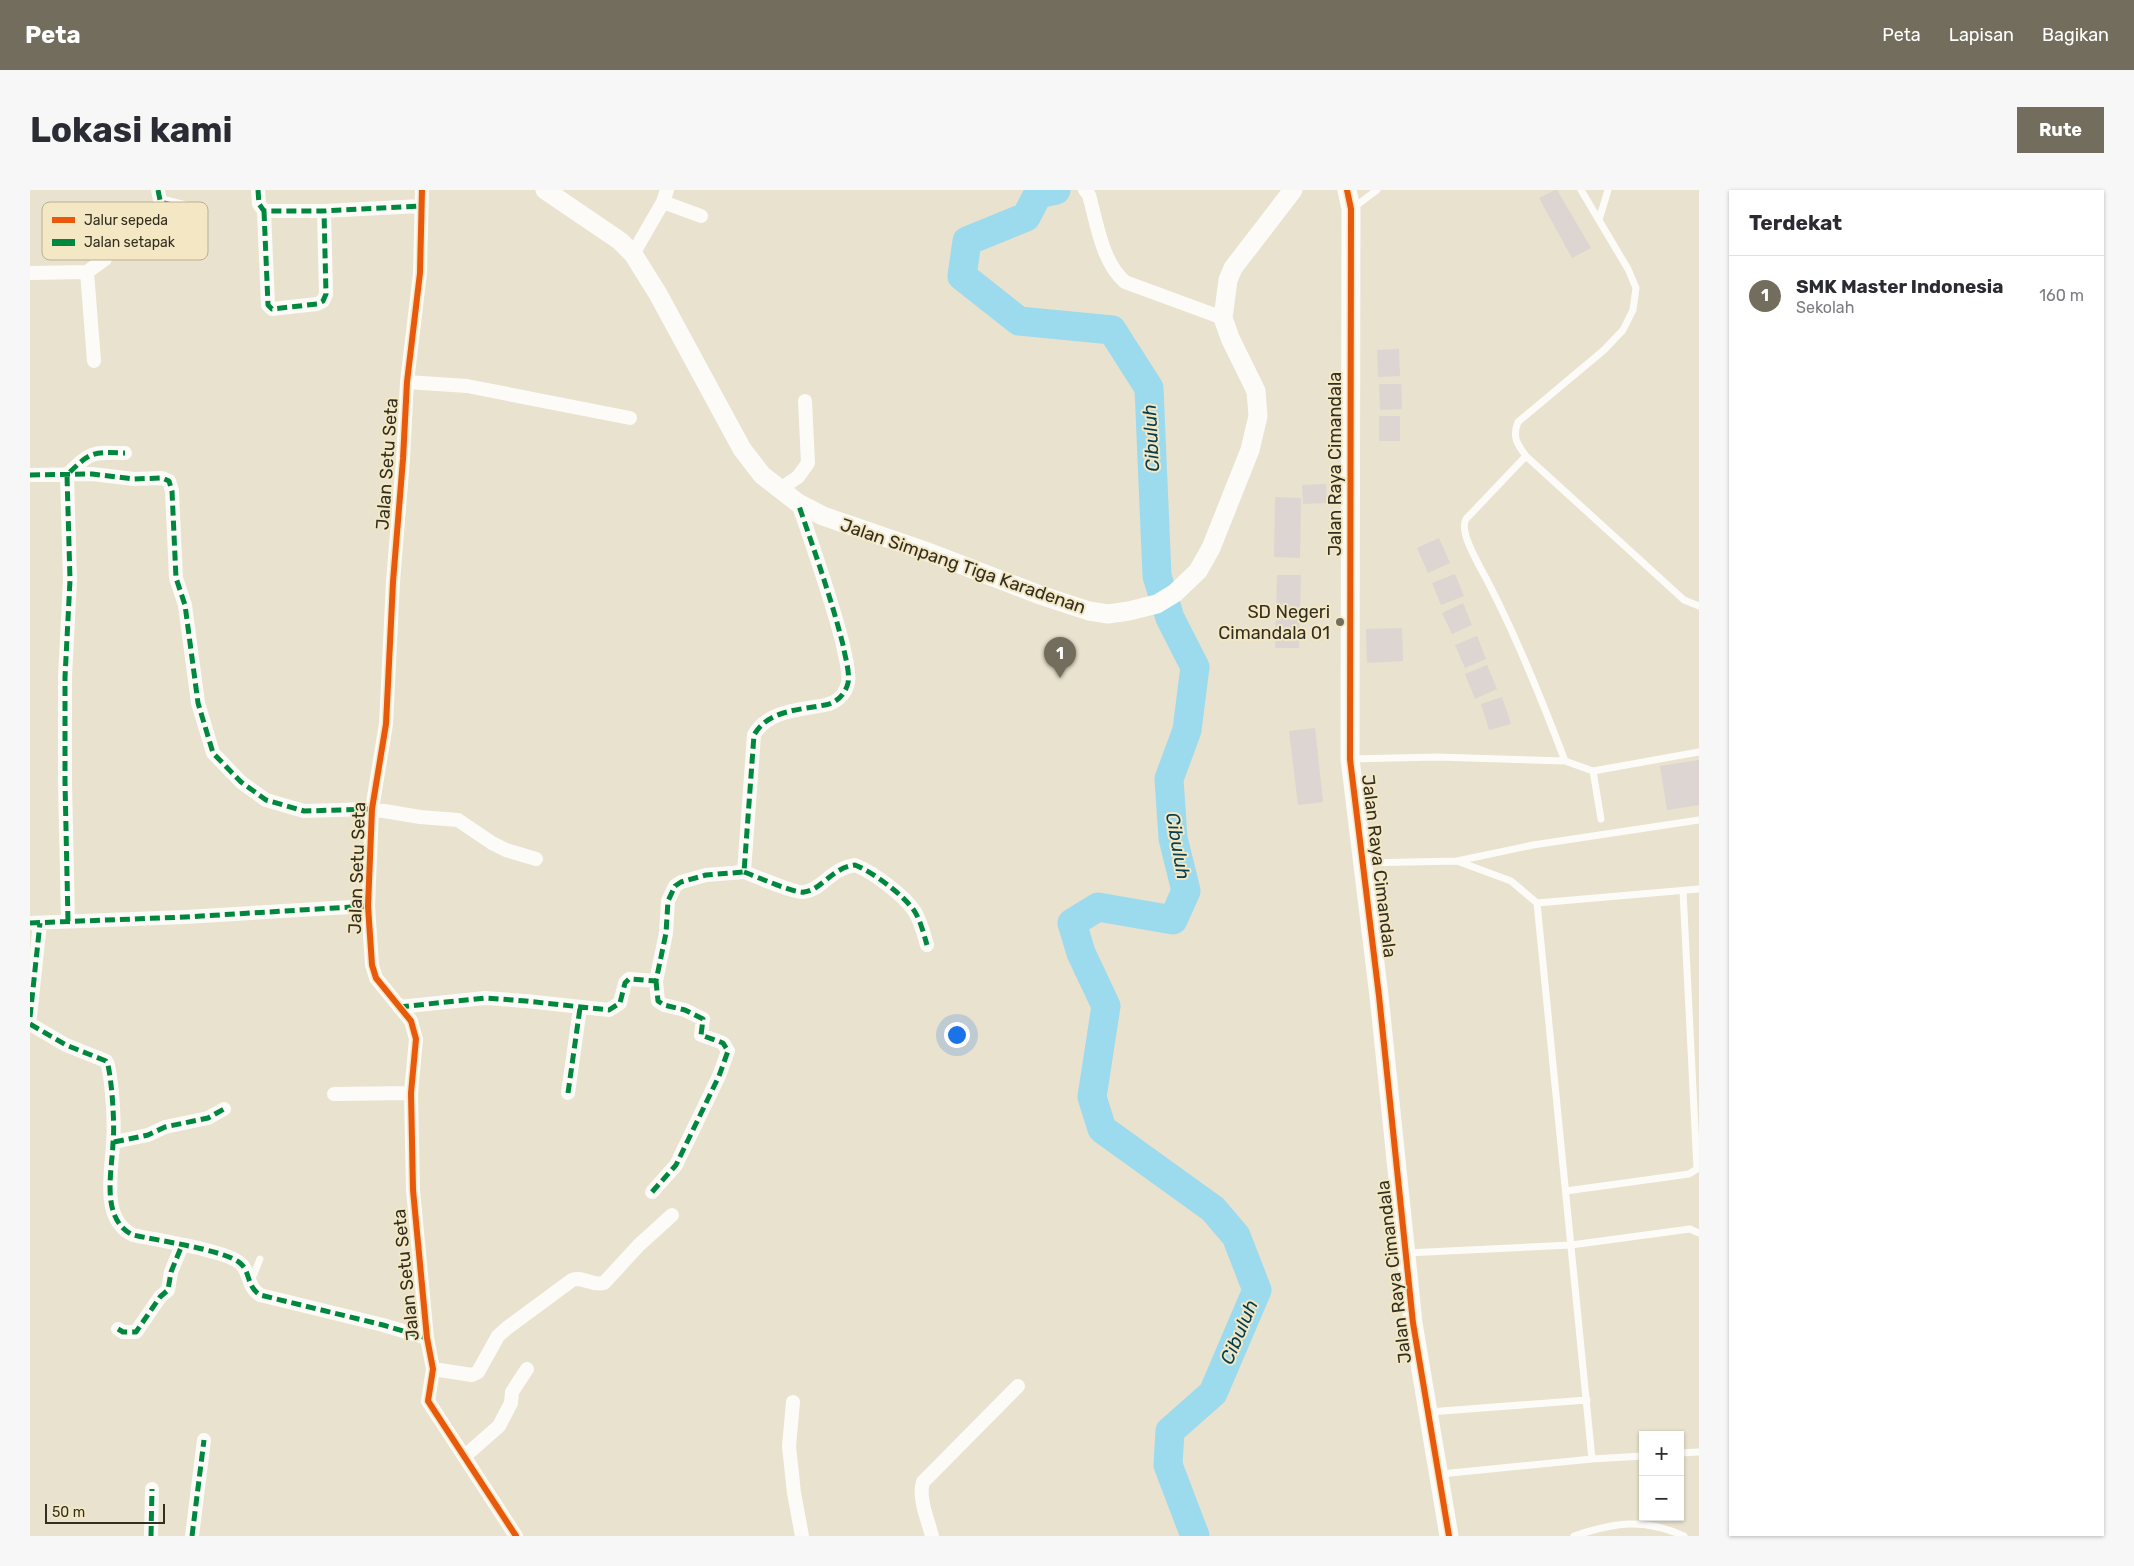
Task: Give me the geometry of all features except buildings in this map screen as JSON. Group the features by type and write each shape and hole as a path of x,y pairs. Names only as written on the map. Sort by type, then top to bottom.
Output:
{"street":[{"path":"158,190 160,200 163,202"},
{"path":"258,190 259,204 264,211 268,305 272,309 317,304 323,301 326,294 324,211"},
{"name":"Jalan Setu Seta","path":"422,190 420,206 420,273 407,382 393,582 386,724 372,809 368,906 372,965 376,978 411,1021 416,1039 411,1093 414,1207 427,1338 432,1369 428,1401 516,1536"},
{"name":"Jalan Simpang Tiga Karadenan","path":"545,190 620,241 633,254 658,294 742,449 762,475 780,490 798,503 823,516 1089,611 1108,614 1157,604 1175,593 1198,571 1211,548 1250,450 1258,416 1256,391 1230,338 1223,318 1228,280 1233,268 1293,190"},
{"path":"1087,192 1107,256 1117,275 1125,282 1223,318"},
{"path":"633,254 665,196 701,216"},
{"name":"Jalan Raya Cimandala","path":"1349,198 1350,759 1380,996 1413,1324 1449,1536"},
{"path":"264,211 324,211 420,206"},
{"path":"30,273 87,272 104,260"},
{"path":"87,272 94,361"},
{"path":"407,382 467,386 630,418"},
{"path":"780,490 798,477 808,463 805,401"},
{"path":"68,921 65,677 70,580 67,475 90,454 97,452 126,453"},
{"path":"30,475 92,474 134,479 162,478 169,481 172,491 176,578 185,605 198,703 213,753 241,782 266,800 304,810 372,809 420,817 458,820 506,850 536,859"},
{"path":"744,872 754,735 759,726 776,715 831,704 843,695 848,682 848,668 833,605 798,503"},
{"path":"652,1192 676,1165 719,1076 728,1052 723,1043 700,1035 704,1019 685,1010 664,1005 658,1000 656,981 666,933 668,901 675,886 681,882 706,875 744,872 801,893 816,888 842,867 855,865 888,886 911,906 920,922 927,946"},
{"path":"30,1017 35,923 176,918 368,906"},
{"path":"399,1007 485,998 609,1010 620,1003 625,983 629,979 656,981"},
{"path":"568,1093 580,1008"},
{"path":"30,1024 66,1045 106,1061 110,1071 114,1142 110,1174 111,1202 117,1222 124,1231 132,1235 203,1249 240,1263 246,1270 250,1284 260,1295 383,1325 427,1338"},
{"path":"334,1094 411,1093"},
{"path":"114,1142 148,1135 165,1127 208,1118 224,1110"},
{"path":"432,1369 476,1374 498,1336 507,1328 572,1280 577,1278 598,1284 604,1283 639,1245 672,1215"},
{"path":"118,1329 122,1332 136,1332 160,1297 168,1290 171,1272 182,1245"},
{"path":"465,1456 499,1426 511,1403 512,1392 527,1369"},
{"path":"932,1536 921,1488 923,1482 1018,1386"},
{"path":"793,1402 789,1446 794,1493 802,1536"},
{"path":"192,1536 204,1440"},
{"path":"151,1536 152,1489"}],"lane":[{"path":"1349,198 1378,190"},
{"path":"1580,190 1628,269 1636,288 1634,310 1623,330 1604,350 1518,422 1514,432 1516,442 1526,456 1684,600 1699,606"},
{"path":"1599,220 1608,190"},
{"path":"1526,456 1466,519 1464,531 1474,555 1511,626 1543,701 1565,761"},
{"path":"1350,759 1437,757 1565,761 1593,771 1699,752"},
{"path":"1593,771 1601,819"},
{"path":"1364,863 1457,861 1533,845 1699,820"},
{"path":"1457,861 1510,881 1537,903 1699,889"},
{"path":"1566,1192 1689,1174 1698,1169 1683,891"},
{"path":"1537,903 1592,1459"},
{"path":"1406,1253 1572,1244 1690,1229 1699,1233"},
{"path":"250,1284 260,1259"},
{"path":"1428,1412 1587,1400"},
{"path":"1684,1454 1699,1452"},
{"path":"1438,1474 1639,1456"},
{"path":"1574,1536 1613,1525 1646,1523 1684,1536"}],"waterway":[{"name":"Cibuluh","path":"1056,190 1038,194 1026,217 967,241 962,276 1019,321 1112,330 1149,388 1157,576 1170,618 1195,667 1187,730 1169,779 1173,838 1186,891 1173,920 1098,907 1072,923 1081,953 1106,1006 1092,1097 1102,1129 1213,1209 1236,1236 1257,1290 1213,1393 1170,1431 1168,1465 1195,1536"}],"marked path":[{"path":"158,190 160,200 163,202"},
{"path":"258,190 259,204 264,211 324,211 420,206"},
{"path":"264,211 268,305 272,309 317,304 323,301 326,294 324,211"},
{"path":"68,921 65,677 70,580 67,475 87,457 98,453 125,453"},
{"path":"30,475 92,474 134,479 162,478 169,481 172,491 176,578 185,605 198,703 213,753 241,782 266,800 304,811 372,809"},
{"path":"399,1007 485,998 609,1010 620,1003 625,983 629,979 656,981 666,933 668,901 675,886 681,882 706,875 744,872 754,735 767,720 785,712 833,702 842,695 848,683 843,645 798,503"},
{"path":"744,872 784,888 804,892 816,887 839,870 855,865 871,873 904,899 915,912 927,945"},
{"path":"30,923 185,917 368,906"},
{"path":"30,1017 40,923"},
{"path":"652,1192 676,1165 719,1076 728,1051 723,1043 701,1035 703,1019 685,1010 664,1005 658,1001 656,981"},
{"path":"568,1093 580,1008"},
{"path":"30,1024 66,1045 106,1061 108,1065 114,1126 110,1194 116,1218 123,1228 133,1235 189,1246 232,1258 240,1263 246,1271 250,1283 260,1295 383,1325 427,1338"},
{"path":"114,1142 148,1135 165,1127 208,1118 224,1109"},
{"path":"118,1329 123,1332 136,1332 160,1297 168,1290 171,1272 182,1245"},
{"path":"192,1536 204,1440"},
{"path":"151,1536 152,1489"}],"cycle path":[{"path":"422,190 420,273 407,382 393,582 386,724 372,809 368,906 372,965 376,978 411,1021 416,1039 411,1093 413,1190 427,1338 433,1369 428,1401 516,1536"},
{"path":"1347,190 1351,209 1350,759 1379,996 1413,1323 1449,1536"}],"place":[{"name":"SD Negeri Cimandala 01","path":"1340,622"},
{"name":"SMK Master Indonesia","path":"1060,678"}]}
